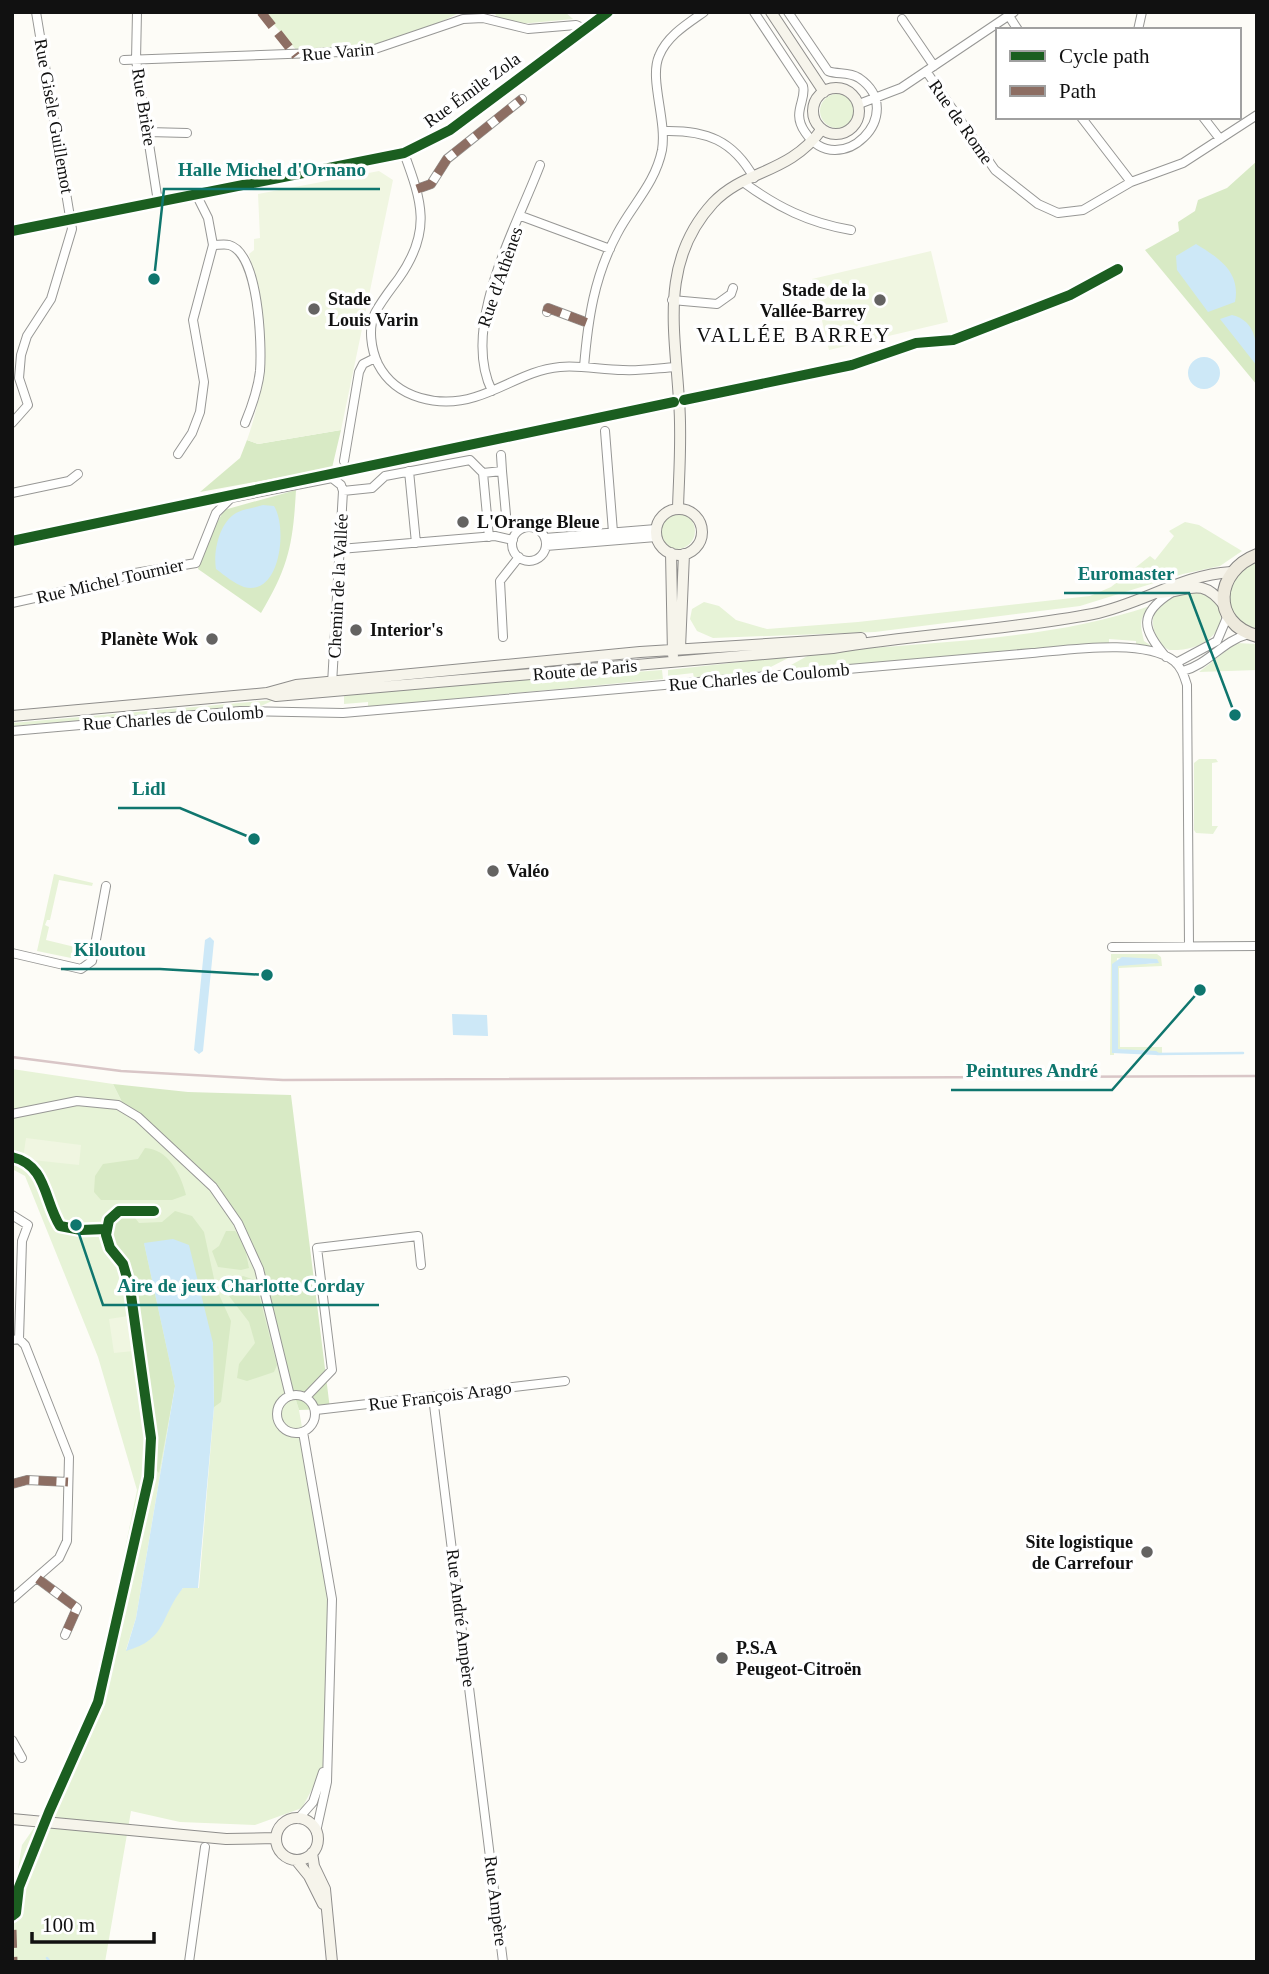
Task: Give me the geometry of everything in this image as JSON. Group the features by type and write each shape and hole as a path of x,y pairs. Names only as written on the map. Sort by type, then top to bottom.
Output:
{"main road":[{"name":"Rue Émile Zola","path":"12,230 404,153 450,130 608,12"},
{"path":"771,12 824,92"},
{"path":"844,90 853,95 859,104 858,122 850,131 832,134 822,130 816,123 813,110 824,92 844,90"},
{"path":"678,508 680,417 672,300 682,257 693,233 712,204 748,180 794,158 822,130"},
{"path":"678,508 692,512 702,527 699,544 684,554 663,549 656,533 665,513 678,508"},
{"path":"671,553 677,662"},
{"path":"676,650 684,554"},
{"path":"1253,635 1236,626 1226,610 1223,591 1231,572 1242,561 1257,555"},
{"name":"Route de Paris","path":"267,693 276,696 833,648 902,637 1047,622 1097,613 1199,576 1231,572"},
{"name":"Route de Paris","path":"1156,593 1172,593 1200,586 1209,590 1226,610"},
{"name":"Route de Paris","path":"12,716 267,693 296,685 676,650 902,637"},
{"path":"12,1819 226,1839 276,1838"},
{"path":"296,1860 312,1853 317,1845 316,1832 310,1823 298,1819 284,1823 276,1838 282,1854 296,1860 309,1876 326,1909"},
{"path":"312,1853 314,1866 324,1884 332,1962"}],"street":[{"name":"Rue Gisèle Guillemot","path":"12,423 28,405 19,378 21,355 27,336 51,299 72,229 36,12"},
{"name":"Rue Brière","path":"137,12 136,60 158,202"},
{"path":"584,367 595,286 610,249 655,174 664,131 656,79 657,62 676,32 704,12"},
{"path":"754,12 805,90 799,105 799,119 813,141 835,149 849,148 862,141 874,123 874,99 860,79 847,73 831,73 788,12"},
{"path":"859,104 901,88 1012,14"},
{"name":"Rue Varin","path":"124,60 369,51 476,17 514,28 576,25 585,29"},
{"name":"Rue de Rome","path":"902,19 989,163 1044,207 1058,213 1076,212 1131,182 1183,163 1257,114"},
{"path":"792,69 816,54"},
{"path":"417,189 431,184 447,159 522,99"},
{"path":"1083,119 1131,182"},
{"path":"1205,119 1220,139"},
{"path":"664,131 697,131 716,138 737,154 748,180 766,200 794,215 851,230"},
{"path":"148,132 187,133"},
{"path":"404,153 417,189 422,226 408,263 374,315 372,340 376,358 385,375 399,388 426,399 458,401 492,391 533,372 584,367 626,370 676,366"},
{"name":"Rue d'Athènes","path":"492,391 481,361 483,316 540,165"},
{"path":"178,454 192,433 200,412 204,382 193,320 213,245 208,218 196,194"},
{"path":"521,216 610,249"},
{"path":"213,245 230,245 242,254 252,279 260,369 257,389 245,423"},
{"path":"672,300 717,304 731,294 733,288"},
{"path":"547,312 548,308 588,323"},
{"path":"344,461 359,372 363,364 376,358"},
{"path":"605,430 613,532"},
{"path":"500,454 506,515"},
{"path":"342,491 373,488 385,476 466,458 483,473 489,537"},
{"path":"408,471 416,543"},
{"path":"483,473 502,471"},
{"path":"12,493 69,481 78,474"},
{"name":"Rue Michel Tournier","path":"12,603 111,581 129,574 196,563 215,513 231,498 321,478 336,480 342,491"},
{"name":"Chemin de la Vallée","path":"333,682 342,491"},
{"path":"528,527 539,529 546,542 541,556 534,560 519,557 513,549 513,540 518,531 528,527"},
{"path":"546,542 613,532 656,533"},
{"path":"546,542 656,533"},
{"path":"340,550 489,537 513,540"},
{"path":"503,638 500,581 519,557"},
{"path":"1166,657 1150,636 1146,622 1154,604 1172,593"},
{"path":"1176,663 1217,641 1226,610"},
{"path":"1182,671 1198,667 1226,643 1253,635"},
{"name":"Rue Charles de Coulomb","path":"12,731 240,711 343,713 1096,648 1133,649 1166,657 1176,663 1182,671 1187,691 1189,946"},
{"path":"322,692 333,682"},
{"path":"12,953 81,969 92,961 106,886"},
{"path":"1112,947 1257,946"},
{"path":"12,1114 77,1101 118,1105 138,1117 213,1187 238,1223 259,1269 290,1396"},
{"path":"12,1215 28,1225 22,1241 16,1340 25,1345 65,1439 69,1457 67,1541 59,1558 12,1599"},
{"path":"306,1397 332,1370 317,1248 418,1236 421,1265"},
{"name":"Rue François Arago","path":"316,1410 565,1381"},
{"path":"290,1396 306,1397 316,1410 313,1424 303,1432 292,1433 279,1423 278,1407 290,1396"},
{"name":"Rue André Ampère","path":"433,1397 488,1840"},
{"path":"303,1432 332,1599 324,1800 316,1832"},
{"path":"12,1484 27,1480 68,1482"},
{"path":"38,1579 77,1608 65,1635"},
{"path":"12,1740 18,1744 22,1758"},
{"path":"298,1819 313,1802 325,1762"},
{"name":"Rue Ampère","path":"488,1840 503,1962"},
{"path":"189,1962 205,1847"}],"green space":[{"path":"263,12 461,12 418,33 376,46 298,52"},
{"path":"495,12 565,12 573,19 520,24 496,17"},
{"path":"837,94 849,99 854,111 849,123 837,128 825,123 820,111 825,99"},
{"path":"1257,161 1257,385 1145,250 1179,231 1178,222 1195,211 1198,200 1227,188"},
{"name":"Stade Louis Varin","path":"379,171 393,180 341,430 258,444 247,440 262,370 259,301 249,254 254,250 254,239 260,238 258,194"},
{"name":"Stade de la Vallée-Barrey","path":"931,251 948,322 829,350 812,279"},
{"path":"341,430 332,468 200,492 240,458 247,440 258,444"},
{"path":"296,490 288,554 278,582 261,613 198,569 204,546 224,510"},
{"path":"677,513 690,518 695,531 690,544 677,549 664,544 659,531 664,518"},
{"path":"1185,522 1199,525 1242,551 1220,566 1183,574 1080,606 875,632 713,638 697,631 690,619 692,609 704,602 719,606 736,620 767,629 858,622 1090,596 1111,587 1150,556 1155,560 1174,536 1169,531"},
{"path":"1257,563 1257,631 1237,620 1229,603 1229,594 1241,571"},
{"path":"1193,592 1207,596 1216,604 1220,624 1204,643 1169,650 1156,637 1153,624 1155,612 1161,603 1169,598"},
{"path":"1150,606 1142,618 1141,626 1144,641 1153,647 1136,644 1136,641 1109,639 1109,643 782,670 811,654 822,652 1029,633 1111,618"},
{"path":"1236,643 1257,644 1257,670 1199,672"},
{"path":"792,656 763,671 694,678 693,673 668,676 668,670"},
{"path":"662,670 663,679 368,707 368,702 344,704 344,693"},
{"path":"274,700 261,706 12,726 12,723"},
{"path":"1199,759 1216,759 1218,762 1212,763 1212,826 1218,826 1213,834 1196,833 1194,830 1194,763"},
{"path":"54,874 93,883 92,886 59,880 50,920 47,920 45,925 49,927 46,940 79,948 76,959 37,951"},
{"path":"1111,954 1157,954 1161,957 1162,966 1119,968 1120,1047 1162,1047 1162,1054 1118,1049 1118,966 1122,963 1156,964 1117,958 1114,1055 1110,1055"},
{"path":"12,1069 113,1084 125,1108 225,1202 243,1232 299,1410 332,1599 326,1763 302,1808 255,1825 180,1822 131,1811 105,1962 12,1962 12,1904 22,1845 43,1815 92,1711 137,1490 98,1357 25,1176 12,1169","holes":["213,1343 214,1407 199,1588 183,1588 126,1650 136,1618 175,1386"]},
{"path":"113,1084 188,1092 291,1095 330,1409 299,1410 243,1232 225,1202 125,1108"},
{"path":"26,1138 81,1145 79,1165 23,1159"},
{"path":"145,1148 153,1149 167,1158 181,1179 186,1195 172,1200 101,1200 94,1192 95,1176 103,1164 138,1159"},
{"path":"175,1211 192,1216 204,1232 216,1288 231,1321 221,1402 214,1407 213,1343 144,1243 175,1386 159,1473 154,1468 154,1427 133,1282 110,1230 119,1215 132,1214 139,1223 162,1222"},
{"path":"226,1231 235,1231 244,1243 249,1268 241,1270 218,1267 212,1251 219,1246"},
{"path":"243,1276 255,1280 277,1365 274,1372 247,1381 237,1378 239,1364 255,1343 249,1322 229,1296 230,1283"},
{"path":"128,1316 133,1351 114,1353 109,1319"}],"water":[{"path":"1196,244 1220,261 1231,274 1235,282 1235,302 1208,312 1177,270 1176,256"},
{"path":"1232,315 1251,328 1256,342 1257,366 1220,319"},
{"path":"1204,357 1215,362 1220,373 1215,384 1204,389 1193,384 1188,373 1193,362"},
{"path":"263,505 274,506 278,516 278,558 266,582 256,587 244,587 216,569 215,554 221,531 230,518 239,512"},
{"path":"210,937 214,941 203,1051 199,1054 194,1050 205,940"},
{"path":"1122,957 1157,959 1159,963 1118,966 1118,1049 1156,1051 1159,1053 1156,1055 1112,1053 1112,964"},
{"path":"452,1014 487,1015 488,1036 453,1035"},
{"path":"173,1239 189,1245 213,1343 214,1407 198,1588 183,1588 156,1633 140,1646 126,1651 136,1618 175,1386 144,1243"}],"waterway":[{"path":"1157,1054 1243,1053"},
{"path":"47,1958 50,1962"}],"railway":[{"path":"12,1057 121,1071 283,1080 1257,1076"}],"marked path":[{"path":"261,12 296,56"},
{"path":"417,189 431,184 447,159 522,99"},
{"path":"547,312 548,308 588,323"},
{"path":"12,1484 27,1480 68,1482"},
{"path":"38,1579 77,1608 65,1635"},
{"path":"12,1930 13,1962"}],"cycle path":[{"path":"12,231 404,153 450,130 608,12"},
{"path":"684,400 852,365 916,343 953,340 1070,295 1118,269"},
{"path":"12,541 674,402"},
{"path":"12,1157 23,1161 38,1176 60,1226 81,1230 106,1229"},
{"path":"12,1916 16,1913 19,1887 49,1812 98,1702 149,1477 151,1438 130,1288 123,1264 110,1248 106,1235 109,1220 119,1211 154,1211"}],"place":[{"name":"Halle Michel d'Ornano","path":"154,279"},
{"name":"Stade de la Vallée-Barrey","path":"880,300"},
{"name":"Stade Louis Varin","path":"314,309"},
{"name":"L'Orange Bleue","path":"463,522"},
{"name":"Interior's","path":"356,630"},
{"name":"Planète Wok","path":"212,639"},
{"name":"Euromaster","path":"1235,715"},
{"name":"Lidl","path":"254,839"},
{"name":"Valéo","path":"493,871"},
{"name":"Kiloutou","path":"267,975"},
{"name":"Peintures André","path":"1200,990"},
{"name":"Aire de jeux Charlotte Corday","path":"76,1225"},
{"name":"Site logistique de Carrefour","path":"1147,1552"},
{"name":"P.S.A Peugeot-Citroën","path":"722,1658"}],"district":[{"name":"VALLÉE BARREY","path":"794,335"}]}
